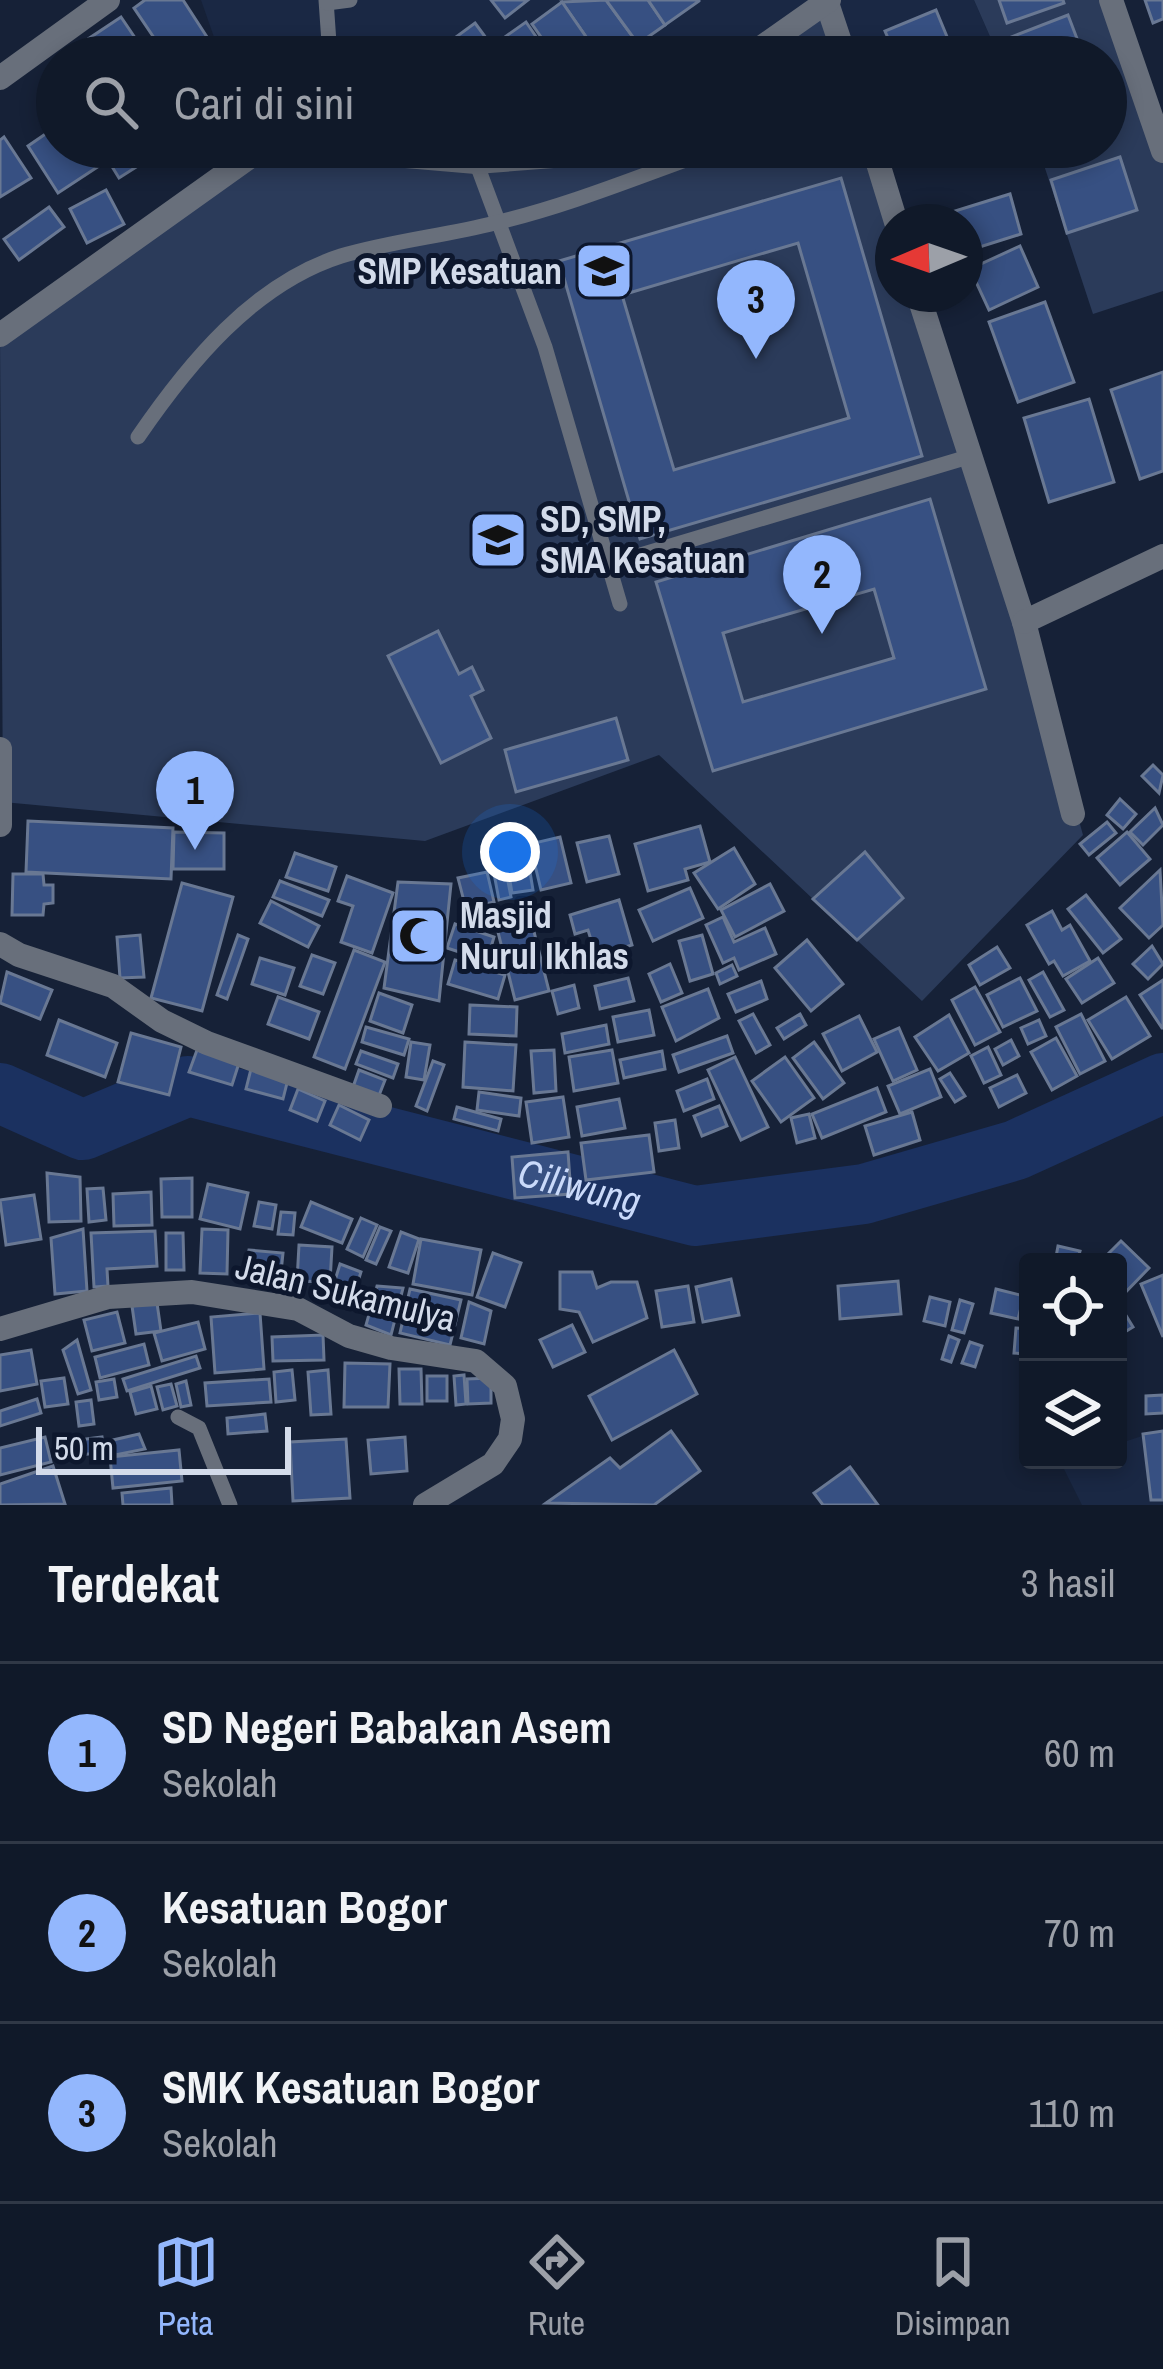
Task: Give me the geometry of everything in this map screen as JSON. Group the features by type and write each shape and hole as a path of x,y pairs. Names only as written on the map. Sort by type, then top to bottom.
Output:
{"street":[{"path":"58,36 108,0"},
{"path":"1111,0 1123,36"},
{"path":"795,36 828,1"},
{"path":"828,1 839,36"},
{"path":"1127,46 1163,151"},
{"path":"0,78 36,52"},
{"path":"0,335 233,168"},
{"path":"879,168 890,204"},
{"path":"923,312 1024,622 1073,814"},
{"path":"1024,622 1163,556"},
{"path":"0,749 0,825"},
{"path":"0,944 19,956 113,986 162,1021 207,1043 380,1106"},
{"name":"Jalan Sukamulya","path":"0,1329 108,1297 191,1292 298,1309 350,1336 391,1348 476,1360 506,1386 513,1419 510,1439 494,1464 425,1505"}],"lane":[{"path":"328,36 326,1 350,0"},
{"path":"478,168 495,224 545,347 620,604"},
{"path":"138,437 187,371 229,326 279,286 353,253 495,224 660,168"},
{"path":"607,565 968,458"},
{"path":"178,1417 199,1427 230,1505"}],"shaded area":[{"path":"201,0 974,0 990,36 214,36"},
{"path":"974,0 1110,0 1123,36 990,36"},
{"path":"827,3 837,36 779,36"},
{"path":"1127,48 1163,151 1163,291 1093,314 1045,168 1127,168"},
{"name":"SD, SMP, SMA Kesatuan","path":"234,168 878,168 888,204 875,204 875,312 924,312 1024,622 1083,835 922,1001 659,755 425,841 3,802 0,335"},
{"path":"1163,1429 1163,1505 1082,1505 1064,1469 1127,1469 1127,1441"}],"building":[{"path":"145,0 183,0 206,36 153,36 134,8"},
{"path":"491,0 528,0 505,18"},
{"path":"606,0 632,36 585,36 562,2"},
{"path":"606,0 648,0 665,25 649,36 632,36"},
{"path":"648,0 699,0 699,1 665,25"},
{"path":"999,0 1063,0 1064,3 1007,23"},
{"path":"1145,0 1163,0 1163,19 1153,23"},
{"path":"562,2 585,36 540,36 532,24"},
{"path":"936,10 947,36 887,36 885,31"},
{"path":"1068,15 1076,36 1014,36"},
{"path":"121,17 134,36 92,36"},
{"path":"526,22 536,36 506,36"},
{"path":"475,23 485,36 457,36"},
{"path":"4,137 31,178 0,197 0,140"},
{"path":"42,168 96,168 58,193"},
{"path":"113,168 135,168 119,178"},
{"path":"1087,168 1124,168 1137,210 1067,233 1051,180"},
{"path":"841,178 875,295 875,312 880,312 922,456 640,539 559,261","holes":["798,243 849,418 674,470 622,295"]},
{"path":"106,190 124,224 87,243 70,209"},
{"path":"1010,194 1021,234 983,246 983,204 978,204"},
{"path":"49,207 64,227 19,260 4,239"},
{"path":"1020,246 1038,287 989,310 983,297 983,263"},
{"path":"1045,302 1074,382 1018,402 989,322"},
{"path":"1163,372 1163,471 1140,479 1111,390"},
{"path":"1089,399 1114,482 1049,502 1024,418"},
{"path":"930,499 986,689 713,771 656,582","holes":["874,589 894,658 743,702 723,633"]},
{"path":"438,631 459,674 472,667 483,690 471,696 491,738 441,763 388,656"},
{"path":"616,718 628,760 516,792 505,750"},
{"path":"1153,765 1163,775 1159,793 1142,776"},
{"path":"1120,799 1136,814 1123,829 1107,815"},
{"path":"1155,808 1163,825 1143,845 1130,832"},
{"path":"28,821 173,828 171,879 26,872"},
{"path":"1107,822 1116,833 1089,855 1080,844"},
{"path":"700,826 710,862 685,869 688,880 648,891 635,844"},
{"path":"174,832 224,833 224,869 173,869"},
{"path":"1127,832 1150,859 1120,885 1097,858"},
{"path":"609,836 619,874 587,882 577,843"},
{"path":"560,837 571,883 541,890 530,844"},
{"path":"734,848 755,884 718,909 694,873"},
{"path":"865,852 903,898 857,940 813,899"},
{"path":"295,853 336,867 328,891 286,877"},
{"path":"504,861 511,897 499,900 492,863"},
{"path":"1160,870 1163,925 1149,938 1120,908"},
{"path":"487,872 494,902 466,909 458,878"},
{"path":"530,872 533,890 512,893 509,875"},
{"path":"13,874 43,874 44,885 53,885 53,903 44,904 43,915 12,915"},
{"path":"347,876 393,893 372,953 341,942 353,906 338,901"},
{"path":"280,881 329,900 322,916 273,897"},
{"name":"Masjid Nurul Ikhlas","path":"398,882 451,884 439,1001 384,988"},
{"path":"182,883 233,897 202,1011 151,998"},
{"path":"770,884 784,911 735,937 721,910"},
{"path":"690,888 703,918 653,941 639,910"},
{"path":"1086,895 1121,939 1103,953 1068,909"},
{"path":"619,900 632,945 596,956 588,930 575,934 570,915"},
{"path":"271,901 319,926 308,947 260,923"},
{"path":"528,908 549,991 515,1000 494,916"},
{"path":"1052,911 1062,930 1070,925 1090,961 1063,976 1054,961 1049,964 1027,925"},
{"path":"723,917 734,942 765,928 776,954 739,970 734,958 723,963 706,925"},
{"path":"455,924 494,937 487,961 447,948"},
{"path":"140,935 144,977 120,978 117,937"},
{"path":"238,935 248,939 227,999 217,995"},
{"path":"702,935 713,974 690,981 679,941"},
{"path":"807,940 843,984 811,1011 775,968"},
{"path":"1152,946 1163,964 1148,979 1133,964"},
{"path":"997,947 1010,968 980,985 969,965"},
{"path":"354,950 385,962 345,1069 314,1057"},
{"path":"312,955 335,963 323,994 300,986"},
{"path":"260,958 294,968 285,995 252,984"},
{"path":"1098,958 1114,983 1082,1003 1066,979"},
{"path":"455,960 505,975 498,999 448,984"},
{"path":"670,964 682,993 661,1002 649,974"},
{"path":"732,965 737,976 720,984 716,973"},
{"path":"7,972 52,990 40,1019 0,1003"},
{"path":"1043,972 1064,1010 1050,1017 1029,980"},
{"path":"628,978 634,1001 600,1009 595,986"},
{"path":"1020,978 1037,1011 1003,1027 987,995"},
{"path":"1163,980 1163,1028 1162,1028 1140,995"},
{"path":"761,981 767,999 736,1012 728,994"},
{"path":"574,985 579,1008 558,1014 552,991"},
{"path":"975,987 1000,1032 975,1045 952,1000"},
{"path":"708,989 719,1018 676,1041 662,1007"},
{"path":"379,993 412,1005 403,1033 370,1021"},
{"path":"278,997 319,1012 309,1039 268,1024"},
{"path":"1126,997 1150,1036 1112,1059 1088,1020"},
{"path":"470,1005 517,1007 516,1036 469,1034"},
{"path":"649,1010 654,1035 618,1042 613,1017"},
{"path":"753,1014 770,1045 756,1053 739,1021"},
{"path":"800,1014 806,1025 784,1039 777,1028"},
{"path":"1081,1014 1105,1061 1080,1074 1056,1027"},
{"path":"949,1015 969,1053 938,1071 915,1037"},
{"path":"859,1016 877,1052 842,1071 823,1034"},
{"path":"59,1020 117,1043 105,1077 47,1055"},
{"path":"1039,1020 1046,1036 1028,1044 1021,1028"},
{"path":"606,1025 609,1044 565,1053 562,1034"},
{"path":"366,1027 409,1039 404,1055 362,1042"},
{"path":"899,1028 917,1070 893,1081 874,1039"},
{"path":"131,1033 181,1047 169,1095 118,1082"},
{"path":"727,1036 733,1053 679,1072 673,1055"},
{"path":"1056,1038 1077,1076 1052,1090 1031,1052"},
{"path":"1011,1040 1019,1056 1003,1065 995,1049"},
{"path":"411,1042 430,1045 424,1080 406,1077"},
{"path":"465,1042 516,1045 513,1091 463,1087"},
{"path":"814,1042 844,1083 823,1099 793,1058"},
{"path":"988,1047 1001,1075 984,1083 971,1056"},
{"path":"197,1050 239,1063 232,1085 189,1072"},
{"path":"554,1050 556,1091 534,1093 531,1051"},
{"path":"612,1050 618,1083 574,1091 569,1057"},
{"path":"361,1051 398,1064 393,1078 356,1064"},
{"path":"662,1051 665,1069 624,1078 620,1060"},
{"path":"735,1057 768,1127 741,1140 708,1070"},
{"path":"785,1057 814,1098 781,1122 752,1081"},
{"path":"433,1061 444,1065 427,1111 416,1106"},
{"path":"251,1069 288,1079 283,1099 246,1089"},
{"path":"930,1069 941,1097 900,1114 888,1086"},
{"path":"359,1070 385,1080 378,1098 353,1087"},
{"path":"950,1073 965,1096 955,1102 940,1079"},
{"path":"1017,1075 1026,1093 999,1107 990,1088"},
{"path":"707,1079 714,1099 684,1111 677,1091"},
{"path":"877,1088 886,1112 822,1138 812,1114"},
{"path":"298,1089 325,1101 317,1121 290,1110"},
{"path":"479,1092 521,1098 519,1116 477,1110"},
{"path":"563,1097 569,1137 532,1143 526,1102"},
{"path":"619,1099 625,1128 582,1136 577,1107"},
{"path":"339,1105 369,1120 360,1140 330,1125"},
{"path":"719,1106 727,1126 702,1136 694,1116"},
{"path":"457,1107 501,1119 498,1131 454,1119"},
{"path":"912,1112 920,1140 874,1155 865,1126"},
{"path":"809,1114 815,1138 797,1143 791,1118"},
{"path":"675,1120 679,1148 659,1151 655,1123"},
{"path":"649,1135 654,1172 586,1180 581,1143"},
{"path":"568,1152 571,1194 515,1198 512,1157"},
{"path":"47,1173 80,1177 81,1221 49,1222"},
{"path":"192,1178 192,1217 162,1217 161,1179"},
{"path":"208,1184 248,1193 240,1229 200,1219"},
{"path":"103,1188 106,1220 89,1222 87,1189"},
{"path":"151,1192 152,1225 114,1226 113,1194"},
{"path":"34,1195 41,1239 6,1245 0,1200"},
{"path":"259,1202 276,1205 272,1229 254,1226"},
{"path":"311,1202 352,1219 342,1243 301,1227"},
{"path":"281,1212 295,1213 293,1235 278,1234"},
{"path":"361,1218 377,1225 363,1257 347,1249"},
{"path":"380,1227 391,1231 376,1264 366,1260"},
{"path":"83,1229 87,1291 55,1294 51,1238"},
{"path":"202,1229 228,1230 227,1274 200,1273"},
{"path":"155,1231 157,1266 107,1269 108,1286 94,1287 91,1233"},
{"path":"401,1232 419,1239 408,1273 389,1267"},
{"path":"166,1233 183,1233 184,1270 166,1270"},
{"path":"421,1239 481,1250 472,1295 413,1284"},
{"path":"1121,1241 1149,1268 1127,1291 1127,1253 1109,1253"},
{"path":"299,1245 332,1247 330,1282 297,1281"},
{"path":"1058,1246 1080,1251 1079,1253 1057,1253"},
{"path":"249,1250 283,1253 280,1282 246,1278"},
{"path":"493,1253 521,1263 505,1307 477,1297"},
{"path":"340,1264 361,1272 350,1307 329,1300"},
{"path":"560,1272 592,1272 597,1288 611,1282 637,1282 647,1318 593,1342 579,1312 560,1309"},
{"path":"1163,1275 1163,1337 1141,1284"},
{"path":"731,1279 739,1315 703,1322 696,1287"},
{"path":"898,1281 901,1314 840,1319 838,1286"},
{"path":"377,1286 403,1288 391,1335 366,1325"},
{"path":"688,1286 694,1322 662,1327 656,1291"},
{"path":"410,1289 461,1300 450,1345 400,1333"},
{"path":"996,1289 1019,1295 1018,1319 991,1313"},
{"path":"930,1297 950,1302 945,1326 924,1321"},
{"path":"960,1300 973,1304 964,1333 952,1330"},
{"path":"469,1302 491,1311 484,1344 461,1338"},
{"path":"157,1303 161,1331 136,1334 132,1306"},
{"path":"117,1312 125,1343 92,1351 84,1320"},
{"path":"260,1313 264,1369 215,1373 211,1317"},
{"path":"198,1322 205,1349 162,1361 154,1333"},
{"path":"572,1325 585,1352 553,1367 540,1340"},
{"path":"1016,1328 1019,1328 1019,1353 1014,1353"},
{"path":"323,1335 324,1360 273,1361 272,1337"},
{"path":"949,1336 959,1340 951,1362 942,1359"},
{"path":"77,1340 91,1390 78,1394 63,1350"},
{"path":"970,1342 982,1346 975,1367 962,1363"},
{"path":"144,1344 149,1365 100,1378 95,1357"},
{"path":"31,1350 37,1384 0,1391 0,1355"},
{"path":"674,1350 697,1394 612,1440 589,1396"},
{"path":"196,1356 200,1368 127,1391 123,1379"},
{"path":"345,1363 390,1364 388,1407 344,1407"},
{"path":"399,1369 421,1369 422,1404 400,1404"},
{"path":"292,1370 295,1400 276,1402 274,1372"},
{"path":"328,1370 331,1414 311,1415 308,1372"},
{"path":"464,1375 466,1404 456,1405 454,1376"},
{"path":"427,1376 447,1376 447,1401 427,1401"},
{"path":"64,1378 68,1404 45,1407 41,1381"},
{"path":"491,1378 491,1403 468,1404 467,1379"},
{"path":"114,1379 117,1397 99,1400 96,1382"},
{"path":"269,1379 271,1402 207,1406 205,1383"},
{"path":"186,1381 191,1405 181,1407 176,1384"},
{"path":"171,1384 177,1406 163,1410 157,1387"},
{"path":"151,1386 157,1409 136,1414 130,1392"},
{"path":"1163,1395 1163,1413 1146,1414 1146,1396"},
{"path":"37,1399 41,1413 0,1426 0,1411"},
{"path":"91,1400 94,1424 79,1426 76,1402"},
{"path":"265,1414 267,1431 228,1434 227,1418"},
{"path":"671,1431 700,1471 654,1505 546,1503 610,1458 620,1468"},
{"path":"1163,1431 1163,1500 1151,1500 1143,1434"},
{"path":"139,1434 145,1449 115,1455 113,1440"},
{"path":"45,1437 51,1462 0,1475 0,1448"},
{"path":"102,1437 104,1452 57,1458 55,1443"},
{"path":"405,1437 407,1471 371,1474 368,1440"},
{"path":"346,1439 350,1498 293,1501 290,1442"},
{"path":"179,1450 182,1481 113,1488 110,1457"},
{"path":"53,1466 65,1504 0,1505 0,1484"},
{"path":"850,1467 878,1505 823,1505 814,1493"},
{"path":"171,1488 172,1505 123,1505 122,1493"}],"waterway":[{"name":"Ciliwung","path":"0,1093 83,1130 188,1086 695,1216 864,1194 1016,1150 1163,1083"}],"place":[{"name":"SMP Kesatuan","path":"604,271"},
{"name":"SMK Kesatuan Bogor","path":"756,359"},
{"name":"SD, SMP, SMA Kesatuan","path":"498,540"},
{"name":"Kesatuan Bogor","path":"822,634"},
{"name":"SD Negeri Babakan Asem","path":"195,850"},
{"name":"Masjid Nurul Ikhlas","path":"418,936"}]}
